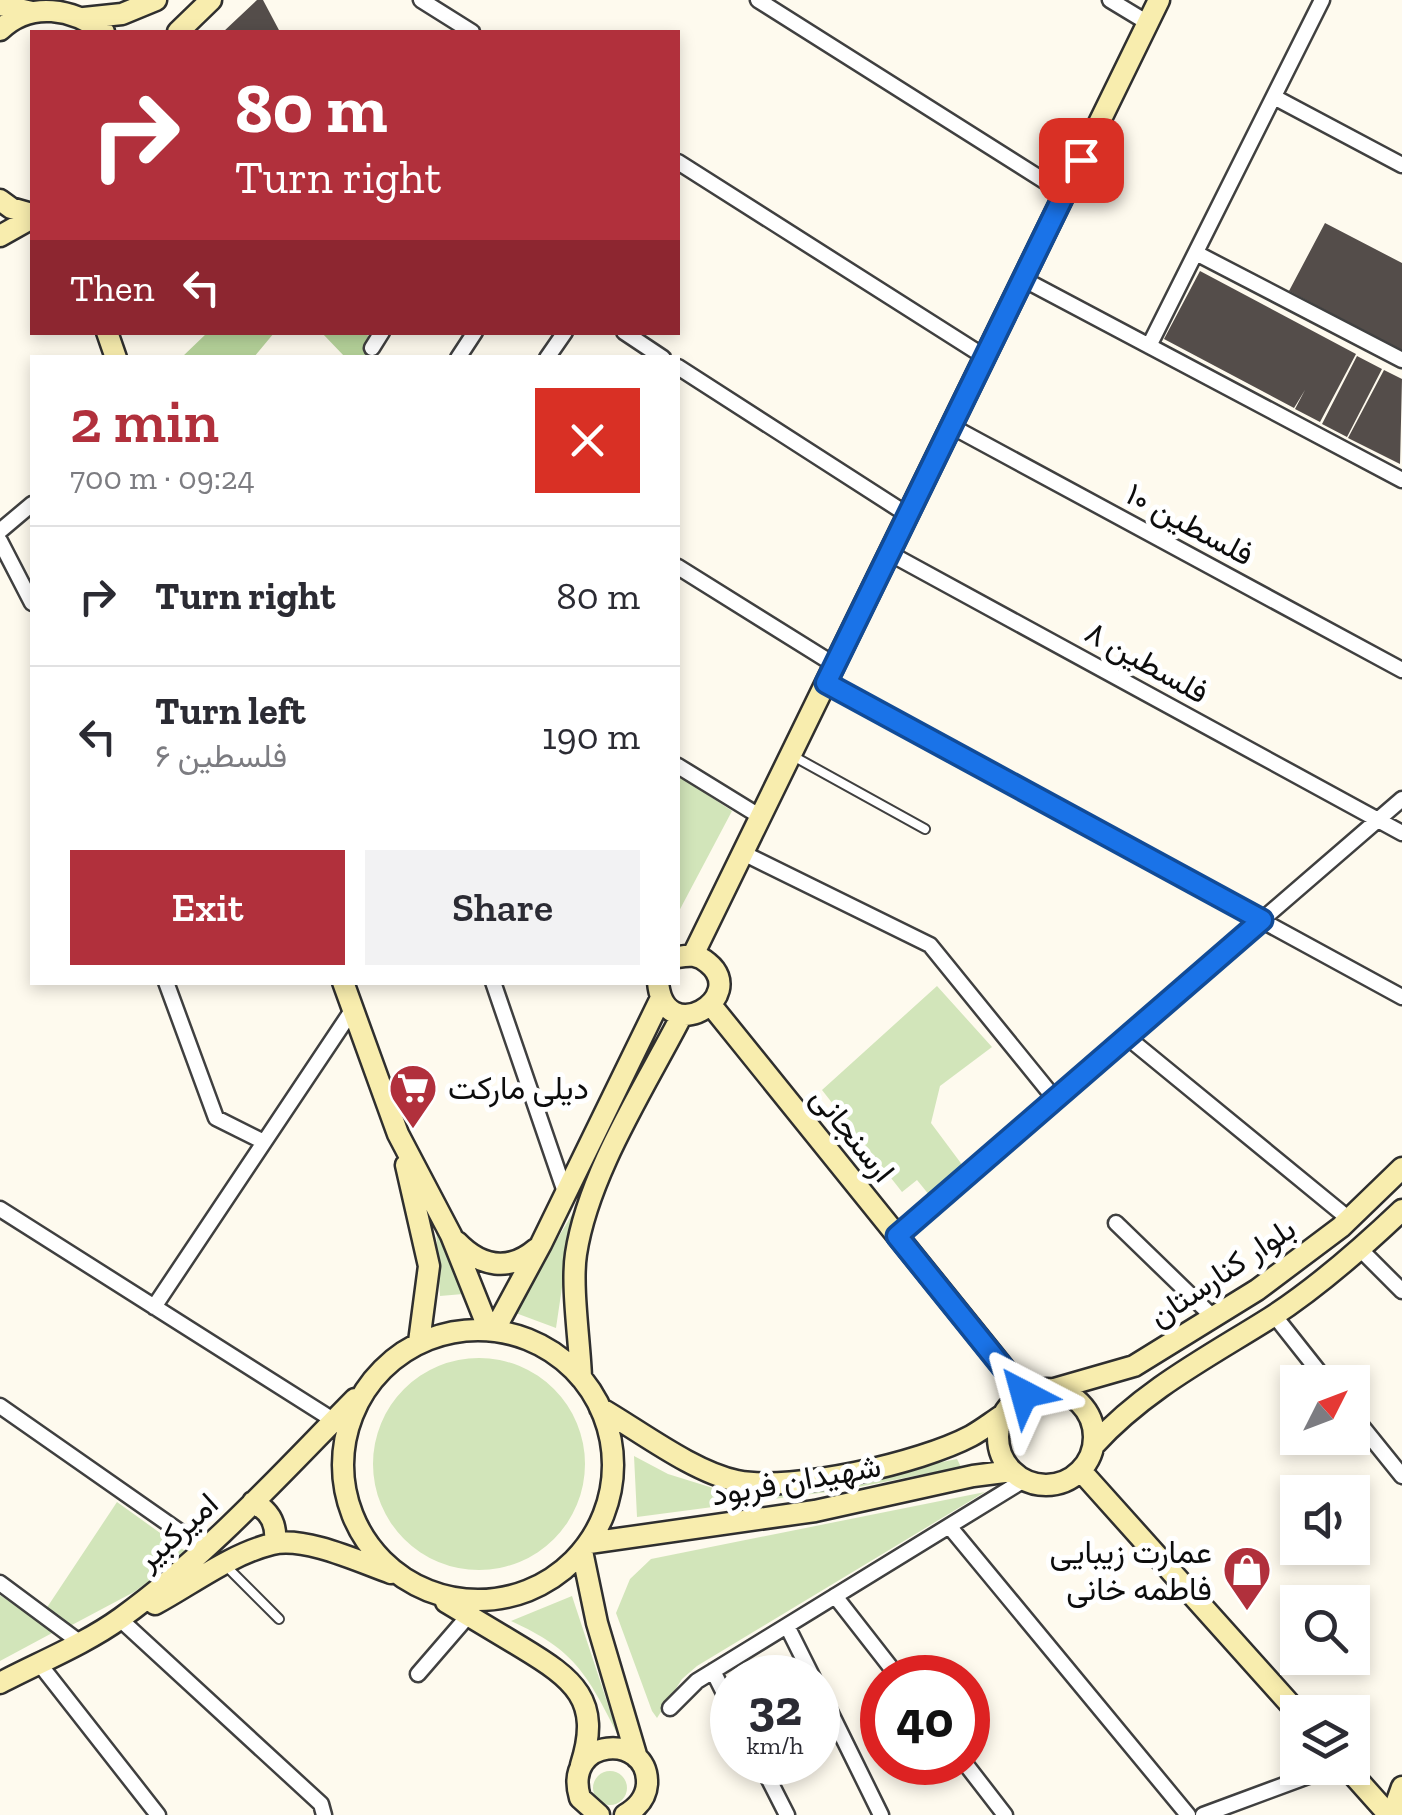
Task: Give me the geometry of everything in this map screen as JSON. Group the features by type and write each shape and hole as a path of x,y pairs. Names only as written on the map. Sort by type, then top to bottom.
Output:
{"street":[{"path":"84,18 122,14 156,0"},
{"path":"180,30 211,0"},
{"path":"421,0 469,30"},
{"path":"758,0 1064,194"},
{"path":"1110,0 1148,23"},
{"path":"659,990 666,1006 682,1015 703,1012 718,994 714,969 705,960 685,956 743,853 1159,0"},
{"path":"1149,346 1322,0"},
{"path":"0,5 32,12"},
{"path":"0,30 32,12 60,5 101,30"},
{"path":"1274,97 1402,165"},
{"path":"680,163 985,358"},
{"path":"0,200 30,215"},
{"path":"0,236 30,217"},
{"path":"1196,253 1402,360"},
{"path":"1023,279 1402,480"},
{"path":"372,348 380,335"},
{"path":"628,335 658,355"},
{"path":"680,368 908,514"},
{"name":"فلسطین ۱۰","path":"951,426 1402,670"},
{"path":"0,531 30,506"},
{"path":"0,542 30,599"},
{"name":"فلسطین ۸","path":"889,553 1402,833"},
{"path":"680,568 830,674 1402,997"},
{"path":"680,767 761,816"},
{"path":"897,1236 1402,799"},
{"path":"743,853 930,945 1055,1099"},
{"path":"167,985 216,1118 264,1142"},
{"path":"345,985 398,1134 429,1266 420,1342"},
{"path":"494,985 564,1192"},
{"path":"492,1331 541,1244 659,990"},
{"name":"ارسنجانی","path":"711,1005 1024,1394"},
{"path":"154,1306 353,1009"},
{"path":"581,1378 576,1256 586,1218 612,1152 682,1015"},
{"path":"1126,1037 1349,1219"},
{"path":"398,1134 451,1235 492,1331"},
{"name":"بلوار کنارستان","path":"1054,1389 1134,1366 1257,1290 1349,1219 1402,1168"},
{"path":"0,1208 334,1420"},
{"name":"بلوار کنارستان","path":"1094,1445 1119,1417 1150,1392 1274,1315 1360,1250 1402,1210"},
{"path":"1116,1223 1213,1317"},
{"path":"451,1235 474,1257 499,1266 524,1260 541,1244"},
{"path":"1360,1250 1402,1291"},
{"path":"1274,1315 1314,1365"},
{"path":"400,1577 374,1553 355,1523 344,1489 342,1454 350,1419 366,1387 390,1361 420,1342 453,1332 492,1331 523,1338 555,1354 581,1378 600,1408 611,1442 613,1477 605,1512 586,1547 565,1570 536,1588 502,1599 466,1601 432,1593"},
{"name":"امیرکبیر","path":"0,1682 120,1621 206,1550 366,1387"},
{"path":"1039,1388 1054,1389 1068,1394 1090,1415 1094,1445 1081,1472 1054,1485 1018,1476 998,1444 1003,1414 1012,1402 1039,1388"},
{"path":"0,1406 206,1550"},
{"name":"شهيدان فربود","path":"600,1408 701,1466 736,1480 774,1483 826,1480 923,1454 970,1437 1003,1414"},
{"path":"1370,1436 1402,1476"},
{"path":"1081,1472 1282,1695"},
{"name":"شهيدان فربود","path":"586,1547 815,1510 973,1476 1018,1476"},
{"path":"739,1655 949,1526 1018,1476"},
{"path":"253,1502 274,1522 275,1542"},
{"path":"949,1526 1188,1815"},
{"path":"324,1815 321,1804 120,1621 225,1564 275,1542 312,1546 400,1577 565,1674 580,1692 588,1714 590,1738 577,1776 580,1798 599,1815"},
{"path":"586,1547 597,1623 637,1758 644,1768 653,1815"},
{"path":"0,1583 78,1641"},
{"path":"835,1596 880,1655"},
{"path":"418,1674 469,1615"},
{"path":"787,1626 802,1655"},
{"path":"38,1662 158,1815"},
{"path":"670,1708 710,1673"},
{"path":"840,1732 881,1815"},
{"path":"581,1766 587,1757 607,1748 637,1758"},
{"path":"772,1785 787,1815"},
{"path":"982,1785 1005,1815"},
{"path":"1203,1815 1284,1785"},
{"path":"1363,1785 1391,1815 1402,1787"},
{"path":"625,1815 636,1808 646,1789"}],"lane":[{"path":"791,755 925,829"},
{"path":"225,1564 279,1619"}],"green space":[{"path":"204,335 272,335 256,355 184,355"},
{"path":"324,335 368,335 373,355 343,355"},
{"path":"680,776 732,811 680,909"},
{"path":"937,986 992,1047 940,1086 931,1123 963,1166 930,1196 917,1180 902,1192 822,1090"},
{"path":"573,1213 556,1328 513,1312"},
{"path":"436,1228 463,1294 440,1296"},
{"path":"479,1358 520,1366 554,1389 577,1423 585,1464 577,1505 554,1539 520,1562 479,1570 438,1562 404,1539 381,1505 373,1464 381,1423 404,1389 438,1366"},
{"path":"634,1456 668,1474 729,1493 841,1482 957,1459 961,1467 843,1490 637,1517"},
{"path":"985,1492 710,1655 682,1679 657,1718 616,1613 630,1579 651,1559"},
{"path":"117,1502 188,1553 134,1592 70,1626 46,1609"},
{"path":"0,1595 54,1632 0,1661"},
{"path":"572,1596 618,1735 577,1666 550,1642 511,1621"},
{"path":"610,1771 622,1776 627,1788 622,1800 610,1805 598,1800 593,1788 598,1776"}],"building":[{"path":"257,0 263,0 279,30 225,30"},
{"path":"1325,223 1402,263 1402,351 1289,291"},
{"path":"1200,271 1356,354 1320,422 1295,409 1305,390 1294,408 1164,339"},
{"path":"1357,356 1382,369 1347,437 1322,424"},
{"path":"1384,370 1402,379 1400,464 1348,438"}],"place":[{"name":"دیلی مارکت","path":"413,1130"},
{"name":"عمارت زیبایی فاطمه خانی","path":"1247,1612"}],"route":[{"path":"1024,1394 897,1236 1262,920 826,683 1081,160"}]}
